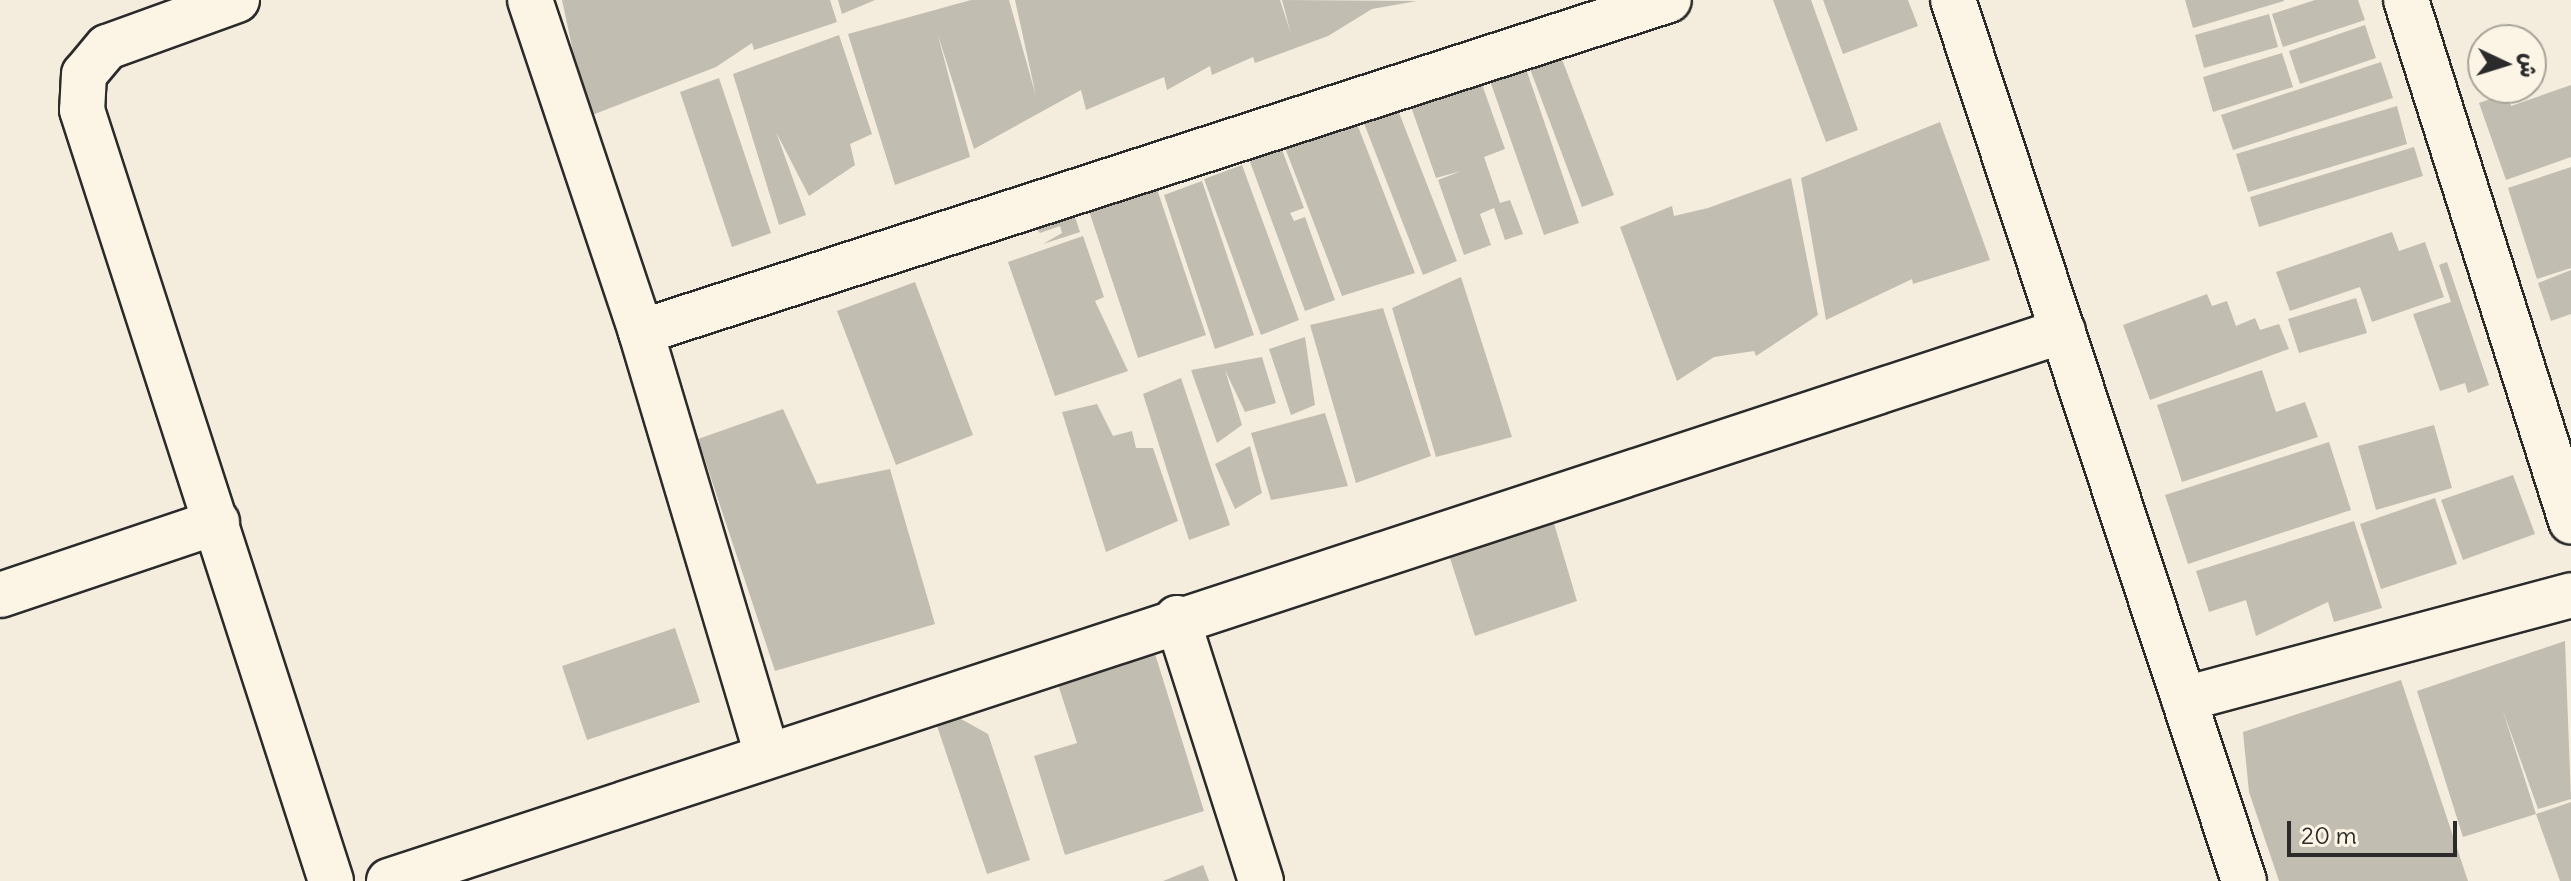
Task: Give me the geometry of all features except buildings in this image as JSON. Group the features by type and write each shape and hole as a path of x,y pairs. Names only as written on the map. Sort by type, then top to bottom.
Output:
{"street":[{"path":"237,0 107,47 84,74 82,110 331,881"},
{"path":"530,0 641,332 766,752"},
{"path":"641,332 1669,0"},
{"path":"1953,0 2244,881"},
{"path":"2406,0 2571,521"},
{"path":"389,881 766,752 2063,331"},
{"path":"0,595 217,522"},
{"path":"2184,699 2571,595"},
{"path":"1177,618 1261,881"}]}
